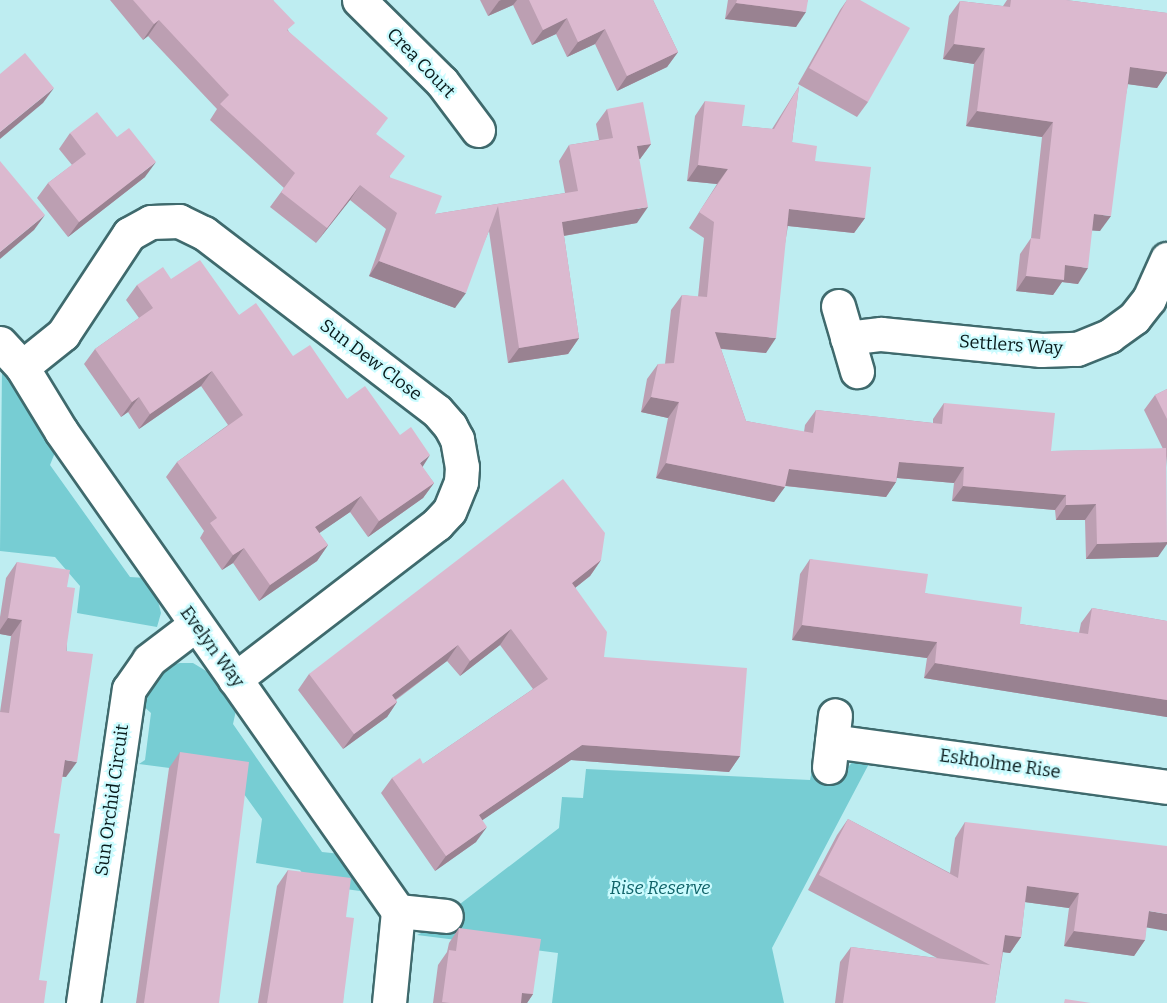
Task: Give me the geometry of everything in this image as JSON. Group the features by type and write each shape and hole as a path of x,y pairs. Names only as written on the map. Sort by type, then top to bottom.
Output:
{"street":[{"name":"Crea Court","path":"359,0 442,82 478,130"},
{"name":"Sun Dew Close","path":"22,368 63,334 129,234 151,222 179,221 204,233 437,411 450,426 457,439 462,467 461,482 449,511 437,524 235,679"},
{"name":"Settlers Way","path":"847,338 881,334 1041,350 1077,349 1109,336 1134,318 1149,298 1167,259"},
{"path":"838,306 857,371"},
{"name":"Evelyn Way","path":"0,343 22,368 61,431 398,911"},
{"name":"Sun Orchid Circuit","path":"83,1003 129,690 149,660 195,624"},
{"name":"Eskholme Rise","path":"832,741 1167,787"},
{"path":"388,1003 398,911 446,916"}],"green space":[{"path":"2,370 56,450 50,465 130,577 146,578 156,593 161,613 157,627 77,613 80,586 55,557 0,551"},
{"path":"193,663 216,677 237,706 233,724 322,852 341,854 367,892 310,884 300,870 256,863 262,819 231,776 139,764 145,760 151,713 140,703 148,680 167,666"},
{"name":"Rise Reserve","path":"856,758 872,758 772,948 784,1003 552,1003 558,953 417,935 436,926 457,929 460,904 559,828 562,797 583,798 586,769 810,780 812,770 842,774"}],"building":[{"path":"133,0 273,0 295,23 287,30 388,118 376,134 405,156 389,177 442,196 435,214 578,191 569,145 613,138 607,109 643,102 651,144 637,146 648,207 562,222 579,338 519,348 498,206 466,293 379,261 397,213 360,185 327,228 281,192 295,173 220,104 229,95 159,20 154,24"},
{"path":"529,0 653,0 678,52 627,76 605,29 578,42 567,18 543,30"},
{"path":"737,0 808,0 806,12 736,3"},
{"path":"847,0 860,0 910,28 868,102 809,68"},
{"path":"1011,0 1066,0 1167,13 1167,72 1130,67 1111,216 1094,214 1088,268 1065,265 1064,280 1026,276 1031,238 1040,239 1053,122 977,111 985,48 954,44 960,1 1010,7"},
{"path":"25,53 54,88 0,132 0,74"},
{"path":"799,86 792,142 817,146 815,161 871,167 865,218 789,209 776,338 715,332 746,421 813,433 816,410 942,424 944,403 1055,413 1051,451 1166,448 1167,542 1097,544 1096,504 1066,505 1066,495 963,486 964,467 899,462 896,482 789,469 785,487 666,463 679,402 651,397 658,364 674,363 682,295 707,297 714,222 699,212 728,169 698,165 705,101 745,105 742,126 774,129"},
{"path":"97,112 117,137 129,128 156,162 79,222 48,183 86,154 70,133"},
{"path":"0,161 45,215 0,252"},
{"path":"200,260 239,315 256,303 293,356 310,345 347,399 365,386 400,435 411,427 430,455 420,463 434,483 379,521 361,496 315,527 328,545 270,585 244,548 233,555 210,523 217,518 177,462 243,415 212,371 150,414 139,397 132,402 95,349 153,308 137,285 163,267 171,279"},
{"path":"1167,389 1167,419 1155,395"},
{"path":"563,479 605,533 601,560 572,583 607,632 604,657 747,668 740,756 582,745 479,815 487,827 446,856 392,778 420,758 423,764 548,679 511,629 470,661 458,645 392,695 397,702 354,734 309,674"},
{"path":"810,559 928,574 925,593 1022,607 1020,624 1088,634 1092,608 1167,621 1167,700 935,663 937,642 802,625"},
{"path":"17,562 70,570 67,587 75,588 66,651 93,654 77,762 65,760 54,833 60,834 39,980 47,981 44,1003 0,1003 0,712 9,713 22,620 8,618"},
{"path":"180,752 249,762 219,1003 144,1003"},
{"path":"848,819 958,878 965,822 1167,846 1167,914 1149,911 1145,940 1074,931 1079,893 1027,886 1021,937 1005,935 995,1003 843,1003 851,947 990,965 819,875"},
{"path":"288,870 351,878 346,917 354,918 343,1003 267,1003"},
{"path":"459,928 541,939 533,994 522,993 521,1003 442,1002 449,950 456,951"},
{"path":"1065,999 1091,1003 1064,1003"}]}
